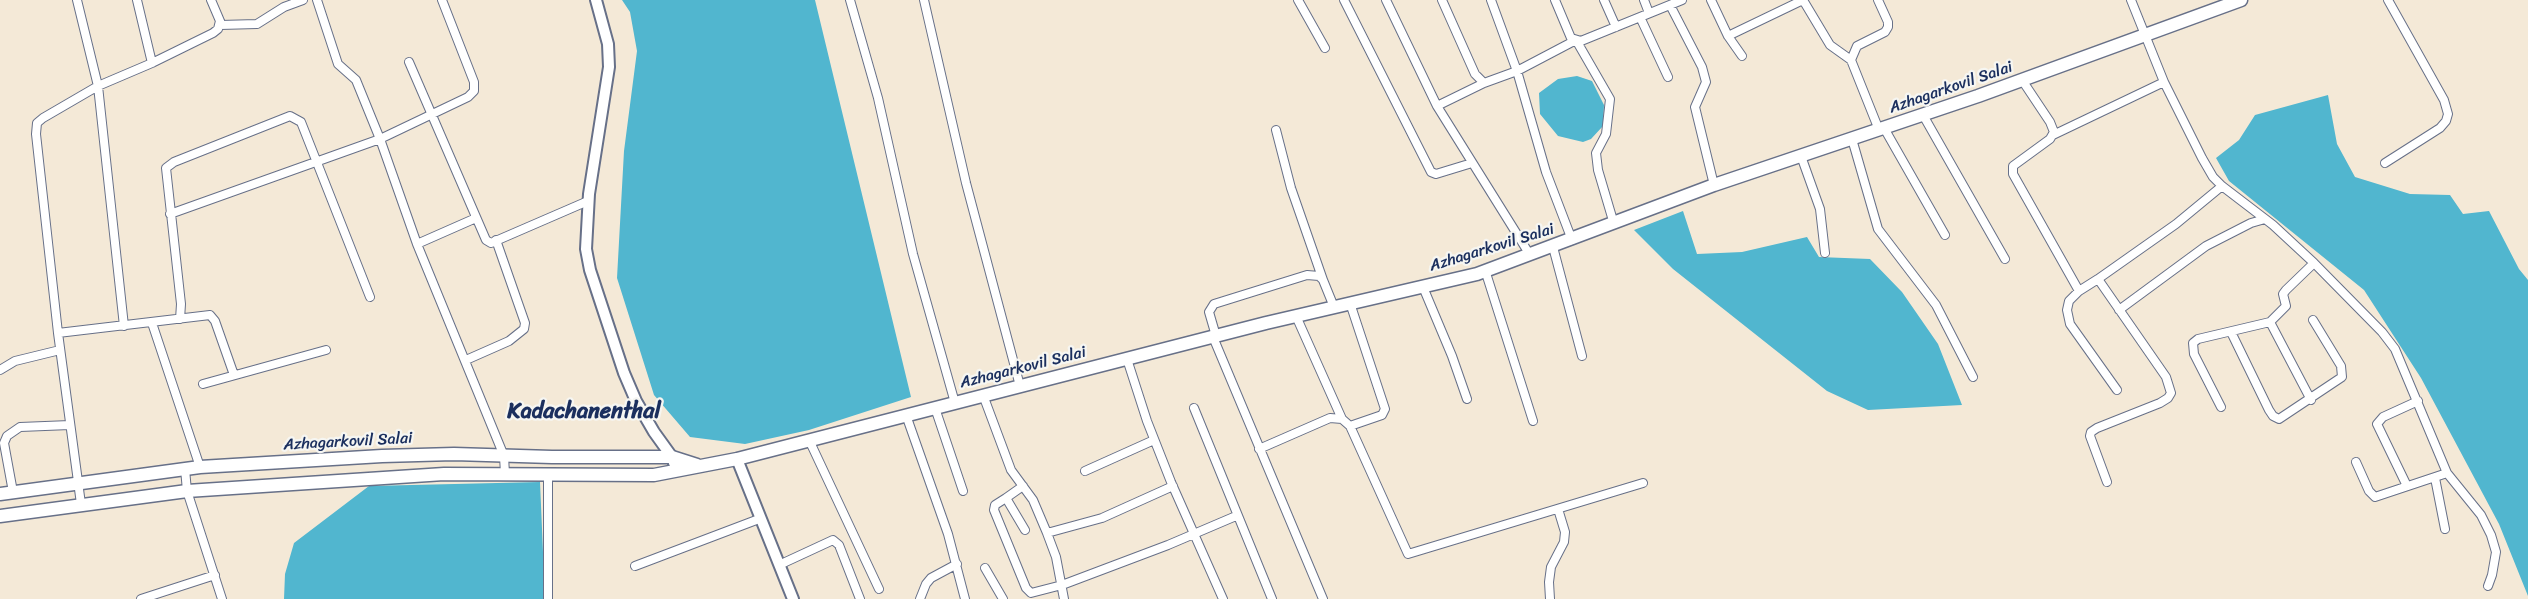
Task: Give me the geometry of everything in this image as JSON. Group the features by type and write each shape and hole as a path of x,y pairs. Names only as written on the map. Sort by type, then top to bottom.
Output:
{"main road":[{"path":"596,0 608,44 609,67 588,201 586,249 600,301 624,373 636,401 672,457 675,471"},
{"name":"Azhagarkovil Salai","path":"0,516 187,491 444,474 654,475 737,459 1215,336 1485,270 1572,240 1714,185 1923,115 2241,0"},
{"name":"Azhagarkovil Salai","path":"6,493 200,467 382,456 454,454 672,457 698,466"},
{"path":"737,459 759,519 793,599"}],"street":[{"path":"77,0 98,86 124,326"},
{"path":"137,0 152,63"},
{"path":"211,0 220,25"},
{"path":"81,504 58,333 36,134 37,123 98,86 213,33 220,25 257,24 284,7 303,0"},
{"path":"317,0 338,64 356,80 380,139 417,244 504,456 504,474"},
{"path":"170,214 380,139 453,105 474,91 474,82 442,0"},
{"path":"850,0 878,98 913,254 956,403"},
{"path":"924,0 966,183 1020,386"},
{"path":"1298,0 1325,48"},
{"path":"1344,0 1431,172 1436,174 1472,163"},
{"path":"1386,0 1437,106 1530,255"},
{"path":"1442,0 1474,74 1484,83"},
{"path":"1491,0 1517,71 1546,172 1572,240"},
{"path":"1555,0 1568,32 1576,40 1610,99 1605,134 1596,153 1598,170 1614,224"},
{"path":"1604,0 1616,27"},
{"path":"1644,0 1649,14"},
{"path":"1437,106 1484,83 1517,71 1576,40 1616,27 1682,0"},
{"path":"1711,0 1728,36 1742,56"},
{"path":"1728,36 1803,0 1830,45 1851,60 1882,129 1945,235"},
{"path":"1851,60 1857,46 1878,36 1888,27 1878,0"},
{"path":"2131,0 2164,82 2202,158 2222,186 2265,219 2314,263 2389,341 2418,401 2447,473 2481,515 2491,535 2496,552 2488,586"},
{"path":"2385,163 2440,128 2448,114 2444,100 2388,0"},
{"path":"1670,5 1702,67 1706,82 1695,106 1714,185"},
{"path":"1640,17 1668,77"},
{"path":"409,62 486,240 491,243 588,201"},
{"path":"2022,80 2053,127 2053,135"},
{"path":"2079,291 2017,181 2012,168 2019,160 2053,135 2164,82"},
{"path":"1923,115 2005,259"},
{"path":"180,319 181,304 165,172 170,165 290,116 301,122 370,297"},
{"path":"1276,130 1291,188 1334,307"},
{"path":"1852,139 1878,229 1936,305 1973,377"},
{"path":"1801,156 1820,209 1825,253"},
{"path":"2117,390 2070,324 2068,301 2176,224 2222,186"},
{"path":"417,244 476,218"},
{"path":"2119,310 2206,246 2265,219"},
{"path":"466,360 509,341 524,329 525,323 496,240"},
{"path":"1553,247 1582,356"},
{"path":"2221,407 2192,348 2198,339 2270,322 2286,306 2283,294 2314,263"},
{"path":"1485,270 1533,422"},
{"path":"1323,280 1319,276 1307,275 1214,304 1209,312 1215,336 1259,449 1323,599"},
{"path":"2098,279 2166,377 2171,393 2160,404 2091,432 2090,436 2107,482"},
{"path":"1423,286 1467,399"},
{"path":"1350,303 1385,409 1378,417 1350,426"},
{"path":"58,333 152,323 207,314 213,317 234,375"},
{"path":"1296,316 1342,419 1350,426 1408,554 1643,483"},
{"path":"2231,332 2273,416 2279,419 2340,381 2343,373 2313,320"},
{"path":"2270,322 2311,400"},
{"path":"152,323 200,467"},
{"path":"0,370 15,361 60,350"},
{"path":"203,384 326,350"},
{"path":"1127,359 1154,440 1223,599"},
{"path":"983,395 1005,448 1011,470 1033,500 1047,533 1056,557 1064,599"},
{"path":"2407,486 2377,424 2383,417 2418,401"},
{"path":"935,408 963,491"},
{"path":"1194,408 1236,516 1272,599"},
{"path":"906,415 957,564 965,599"},
{"path":"1259,449 1330,418 1342,419"},
{"path":"6,493 2,443 7,436 20,427 70,424"},
{"path":"1085,471 1154,440"},
{"path":"810,442 879,589"},
{"path":"2356,462 2369,491 2375,497 2447,473"},
{"path":"185,469 187,491 222,599"},
{"path":"548,475 548,599"},
{"path":"2435,478 2445,530"},
{"path":"1023,486 995,505 994,510 1028,591 1034,593 1062,585 1168,545 1236,516"},
{"path":"1047,533 1102,518 1173,486"},
{"path":"1006,498 1025,530"},
{"path":"1551,599 1549,582 1551,567 1564,542 1565,532 1558,509"},
{"path":"634,566 759,519"},
{"path":"779,565 833,540 838,545 860,599"},
{"path":"920,599 931,578 957,564"},
{"path":"985,568 1003,599"},
{"path":"141,599 158,596 215,575"}],"water":[{"path":"622,0 815,0 911,397 809,430 745,444 690,437 654,395 617,278 624,151 637,51 630,12"},
{"path":"1577,76 1592,81 1604,105 1603,126 1591,139 1583,142 1558,136 1540,114 1539,93 1558,79"},
{"path":"2328,95 2337,144 2355,177 2410,194 2450,195 2463,214 2489,211 2519,269 2528,280 2528,596 2499,524 2421,378 2364,290 2229,181 2216,158 2239,140 2255,115"},
{"path":"1683,211 1697,254 1742,252 1807,237 1819,257 1870,259 1902,292 1938,344 1962,405 1868,410 1827,391 1673,269 1634,230"},
{"path":"540,482 545,599 284,599 285,574 294,543 369,486"}],"district":[{"name":"Kadachanenthal","path":"584,412"}]}
